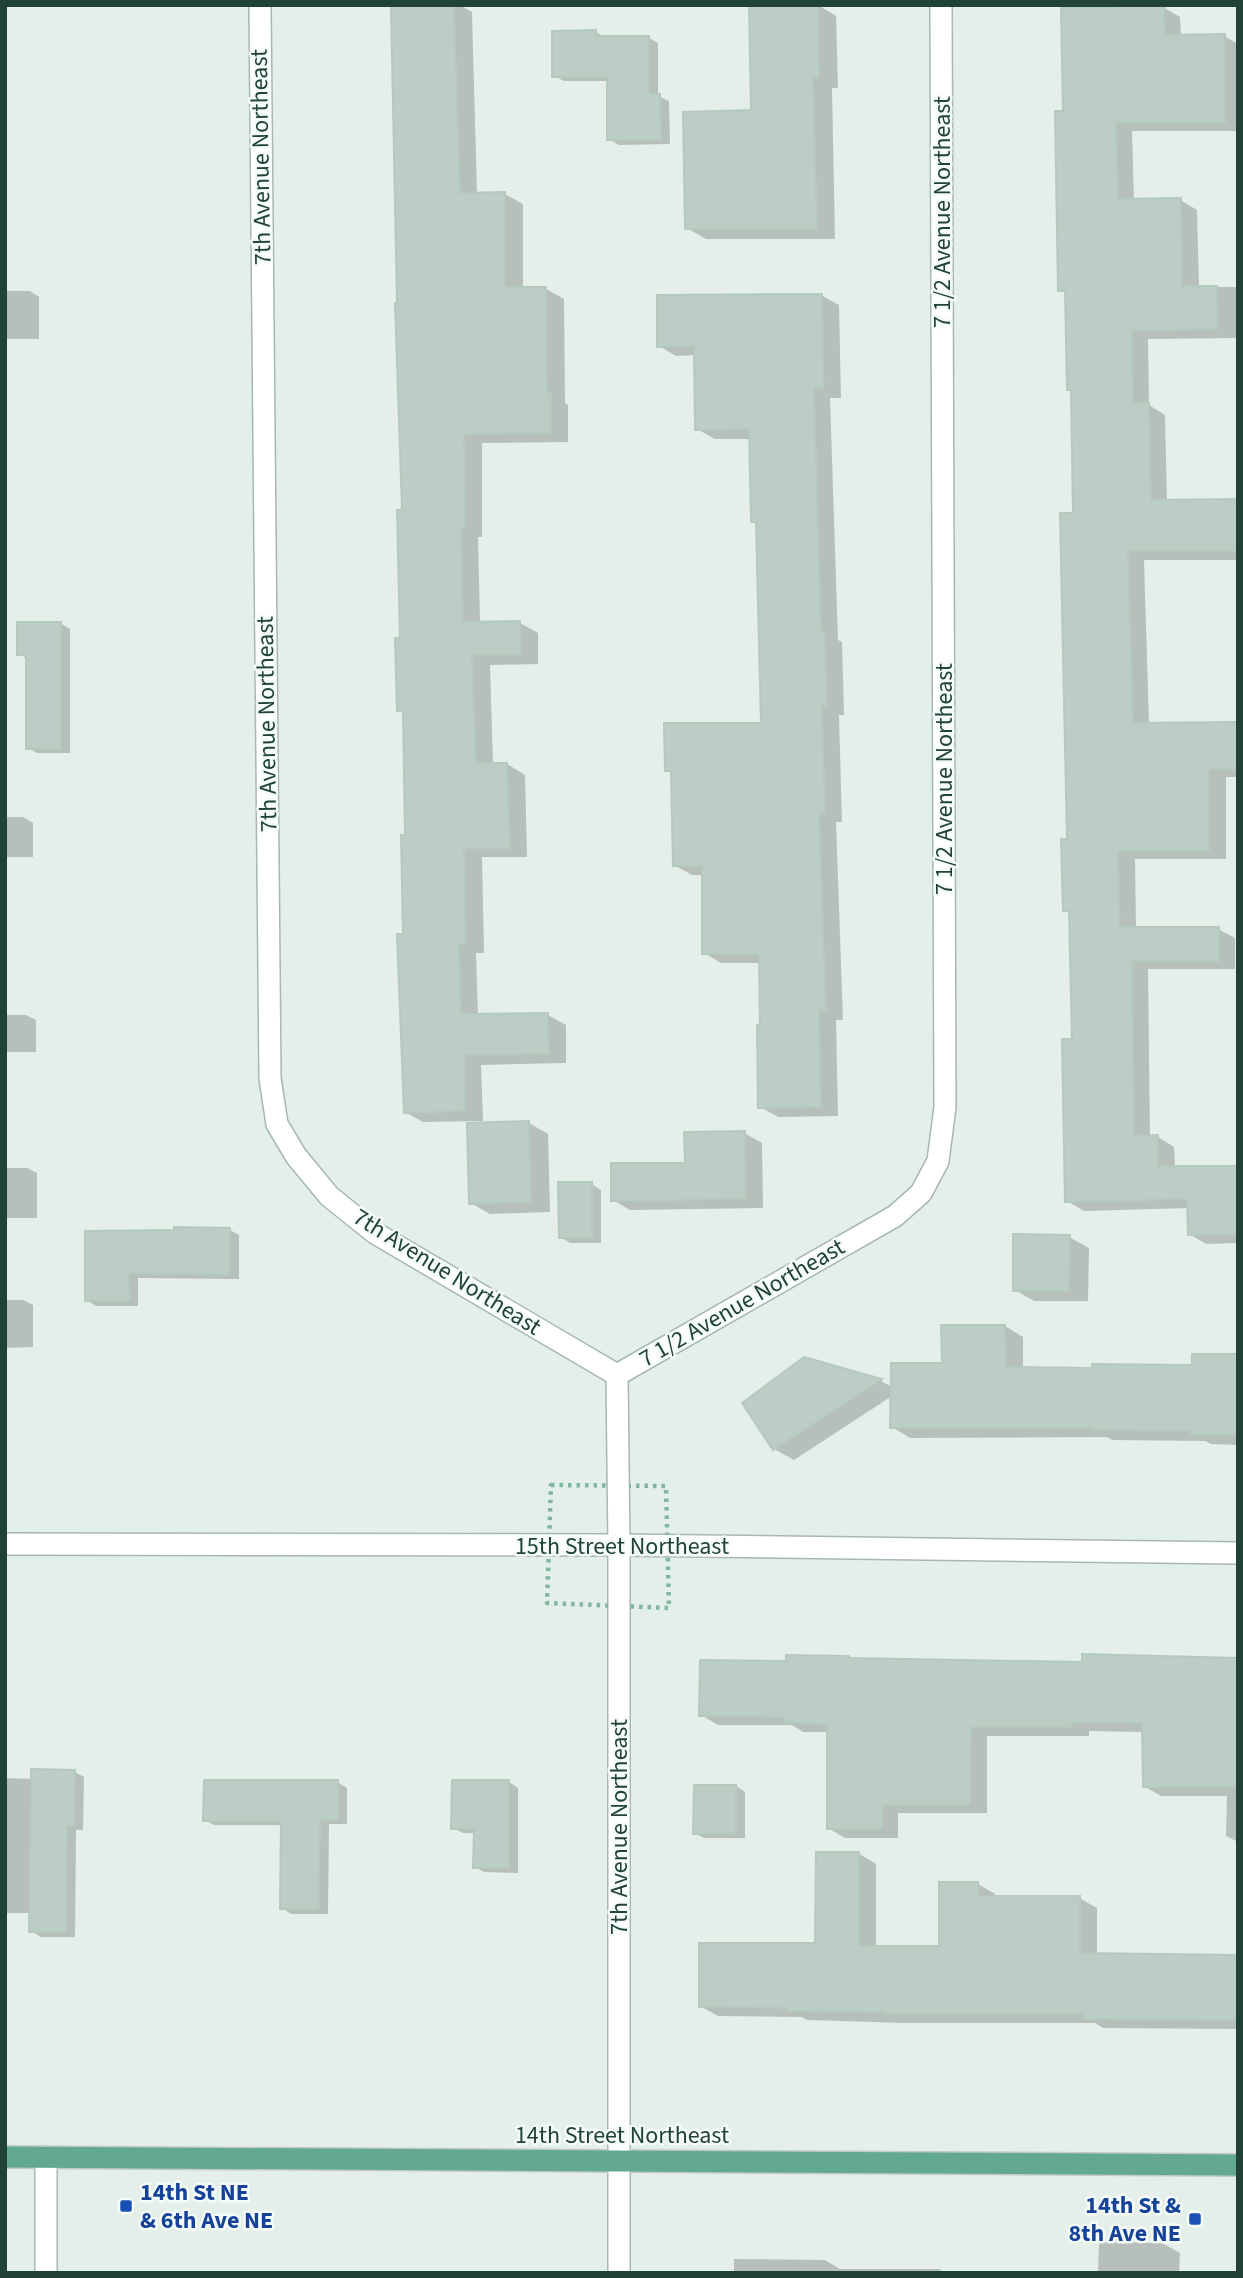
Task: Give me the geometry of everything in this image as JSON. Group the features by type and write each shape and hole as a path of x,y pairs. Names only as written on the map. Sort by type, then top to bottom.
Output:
{"main road":[{"name":"14th Street Northeast","path":"5,2157 1238,2165"}],"street":[{"name":"7th Avenue Northeast","path":"260,5 270,1078 277,1124 296,1156 329,1196 375,1233 617,1375 619,2273"},
{"name":"7 1/2 Avenue Northeast","path":"617,1375 895,1216 921,1193 938,1161 945,1107 941,5"},
{"name":"15th Street Northeast","path":"5,1544 619,1545 1238,1553"},
{"path":"46,2157 46,2273"}],"building":[{"path":"391,5 454,5 460,193 505,192 505,287 546,287 547,393 551,393 551,433 464,434 465,528 461,528 463,622 520,621 521,655 472,655 476,763 507,763 510,848 464,848 466,944 459,944 461,1014 548,1013 549,1054 464,1055 465,1111 404,1113 397,934 403,934 403,711 397,711 395,638 400,638 397,510 402,510 395,303"},
{"path":"749,5 818,5 819,78 813,78 817,229 685,229 683,112 751,110"},
{"path":"1164,5 1165,35 1225,34 1225,123 1116,123 1118,199 1181,198 1182,286 1217,286 1218,329 1132,331 1133,403 1149,403 1151,500 1238,499 1238,551 1128,551 1133,723 1238,722 1238,769 1209,769 1209,851 1118,851 1120,927 1219,927 1219,961 1132,961 1134,1136 1158,1135 1158,1166 1238,1166 1238,1234 1188,1235 1187,1199 1065,1202 1062,1039 1072,1039 1069,911 1063,911 1061,839 1067,839 1060,513 1073,513 1071,390 1067,390 1065,291 1058,291 1055,111 1063,111 1061,8"},
{"path":"596,30 596,36 649,36 649,94 660,94 661,140 607,140 607,77 552,77 552,31"},
{"path":"822,294 824,388 814,389 821,631 825,631 827,706 822,706 825,813 819,813 826,1011 819,1011 821,1107 758,1108 759,954 702,954 702,866 673,866 671,771 665,771 664,723 761,723 756,522 751,522 749,429 695,430 694,346 657,347 657,295"},
{"path":"17,622 61,622 61,749 26,749 26,655 17,655"},
{"path":"529,1121 531,1202 469,1204 467,1123"},
{"path":"745,1131 746,1199 611,1201 611,1163 685,1163 684,1132"},
{"path":"558,1182 592,1182 592,1238 559,1238"},
{"path":"174,1227 230,1228 230,1275 129,1273 130,1301 85,1301 85,1231 174,1230"},
{"path":"1013,1234 1070,1235 1069,1291 1013,1291"},
{"path":"941,1325 1005,1325 1006,1367 1192,1365 1192,1354 1238,1354 1238,1435 1191,1435 1191,1431 1092,1428 890,1428 891,1363 942,1363"},
{"path":"804,1357 882,1379 773,1450 742,1403"},
{"path":"1082,1654 1238,1658 1238,1787 1143,1787 1142,1723 1072,1722 1072,1727 971,1727 970,1805 882,1805 882,1829 827,1829 827,1724 785,1723 785,1717 699,1716 700,1660 786,1661 786,1655 1082,1662"},
{"path":"31,1769 75,1770 74,1826 67,1826 66,1932 29,1932"},
{"path":"204,1780 338,1780 338,1820 320,1820 319,1909 280,1909 281,1821 203,1821"},
{"path":"452,1780 509,1780 509,1868 473,1868 474,1829 451,1829"},
{"path":"694,1785 736,1785 736,1834 693,1834"},
{"path":"816,1852 859,1852 859,1946 939,1946 939,1882 978,1882 978,1896 1080,1896 1080,1953 1238,1955 1238,2020 1083,2019 1083,2014 885,2014 787,2011 787,2008 699,2007 699,1943 815,1943"}],"place":[{"name":"14th St NE & 6th Ave NE","path":"126,2206"},
{"name":"14th St & 8th Ave NE","path":"1195,2219"}]}
